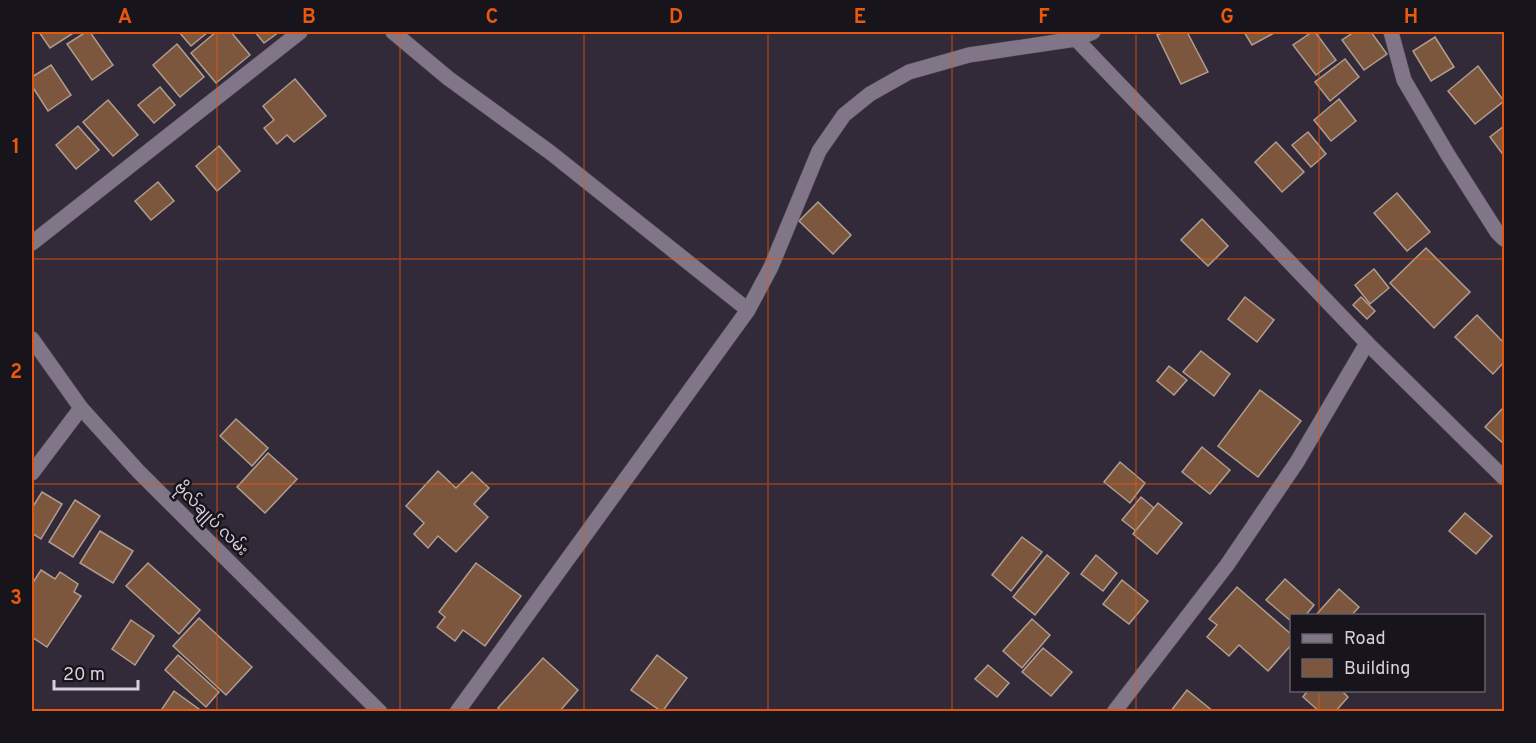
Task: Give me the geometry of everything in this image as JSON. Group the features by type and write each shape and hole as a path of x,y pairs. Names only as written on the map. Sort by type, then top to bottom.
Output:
{"street":[{"path":"32,243 300,32"},
{"path":"393,32 448,78 551,153 748,310"},
{"path":"457,711 748,310 771,267 819,152 844,115 870,94 909,72 969,55 1076,39 1093,32"},
{"path":"1391,32 1404,80 1448,155 1497,232 1504,239"},
{"path":"1076,39 1367,343 1504,478"},
{"name":"ဗိုလ်ချုပ် လမ်း","path":"32,339 81,408 138,471 381,711"},
{"path":"1114,711 1227,565 1297,462 1367,343"},
{"path":"32,473 81,408"}],"building":[{"path":"39,32 75,32 50,48"},
{"path":"86,32 90,32 113,65 92,80 67,44"},
{"path":"179,32 208,32 191,46"},
{"path":"216,32 231,32 250,55 216,83 191,53"},
{"path":"255,32 279,32 264,43"},
{"path":"1164,32 1187,32 1208,72 1181,84 1157,35"},
{"path":"1244,32 1276,32 1252,45"},
{"path":"1315,32 1336,60 1316,75 1293,45"},
{"path":"1354,32 1371,32 1387,54 1364,70 1342,40"},
{"path":"1435,37 1454,67 1431,81 1413,51"},
{"path":"177,44 204,77 180,97 153,65"},
{"path":"1345,59 1359,77 1330,101 1315,82"},
{"path":"51,65 71,95 48,111 32,86 32,77"},
{"path":"1478,66 1504,101 1475,124 1448,91"},
{"path":"295,79 326,116 294,142 287,135 277,144 264,128 274,120 263,106"},
{"path":"160,87 175,105 154,123 138,105"},
{"path":"1339,99 1356,121 1331,141 1314,120"},
{"path":"108,100 138,135 113,156 83,122"},
{"path":"78,126 99,150 76,169 56,145"},
{"path":"1504,126 1504,156 1490,137"},
{"path":"1308,132 1326,154 1311,167 1292,145"},
{"path":"1276,142 1304,172 1282,192 1255,162"},
{"path":"219,146 240,171 217,191 196,166"},
{"path":"158,182 174,201 151,220 135,201"},
{"path":"1397,193 1430,232 1407,251 1374,213"},
{"path":"818,202 851,235 833,254 799,221"},
{"path":"1202,219 1228,246 1208,266 1181,240"},
{"path":"1426,248 1470,292 1434,328 1390,283"},
{"path":"1374,269 1389,288 1370,304 1355,285"},
{"path":"1245,297 1274,320 1257,342 1228,319"},
{"path":"1361,297 1375,311 1367,319 1353,305"},
{"path":"1477,315 1504,343 1504,362 1493,374 1455,337"},
{"path":"1201,351 1230,374 1214,396 1183,372"},
{"path":"1169,366 1187,380 1174,395 1157,381"},
{"path":"1260,390 1301,421 1258,477 1218,446"},
{"path":"1504,407 1504,444 1485,427"},
{"path":"236,419 268,448 252,466 220,436"},
{"path":"1202,447 1230,470 1210,494 1182,472"},
{"path":"268,453 297,479 265,513 237,487"},
{"path":"1120,462 1145,483 1130,503 1104,482"},
{"path":"438,471 456,488 472,472 489,488 474,504 488,517 456,552 438,536 428,548 414,534 424,523 406,506"},
{"path":"42,492 62,504 41,539 32,533 32,508"},
{"path":"1141,497 1154,508 1136,531 1122,520"},
{"path":"75,500 100,516 73,557 49,542"},
{"path":"1158,503 1182,523 1157,554 1133,534"},
{"path":"1465,513 1492,536 1476,554 1449,531"},
{"path":"100,531 133,551 113,583 80,563"},
{"path":"1022,537 1042,552 1011,591 992,575"},
{"path":"1047,555 1069,573 1035,615 1013,597"},
{"path":"1096,555 1117,573 1103,591 1081,574"},
{"path":"148,563 200,610 179,634 126,586"},
{"path":"476,563 521,596 485,646 463,630 455,641 437,627 445,617 439,612"},
{"path":"41,570 55,579 60,572 78,584 74,592 81,596 47,647 32,637 32,584"},
{"path":"1285,579 1314,605 1307,614 1290,614 1290,620 1266,600"},
{"path":"1122,580 1148,601 1129,624 1103,604"},
{"path":"1237,587 1290,633 1290,646 1268,671 1239,645 1229,656 1207,637 1217,625 1209,619"},
{"path":"1339,589 1359,607 1353,614 1317,614"},
{"path":"199,618 252,667 226,695 173,646"},
{"path":"1032,619 1050,635 1022,668 1003,651"},
{"path":"131,620 154,636 135,665 112,649"},
{"path":"1043,648 1072,672 1051,696 1022,672"},
{"path":"178,655 219,692 206,707 165,670"},
{"path":"657,655 687,678 662,712 631,690"},
{"path":"543,658 578,690 559,712 502,712 498,708"},
{"path":"988,665 1009,683 997,697 975,679"},
{"path":"1187,690 1214,712 1170,712"},
{"path":"174,691 203,712 160,712"},
{"path":"1307,692 1343,692 1348,697 1335,712 1320,712 1303,697"}]}
